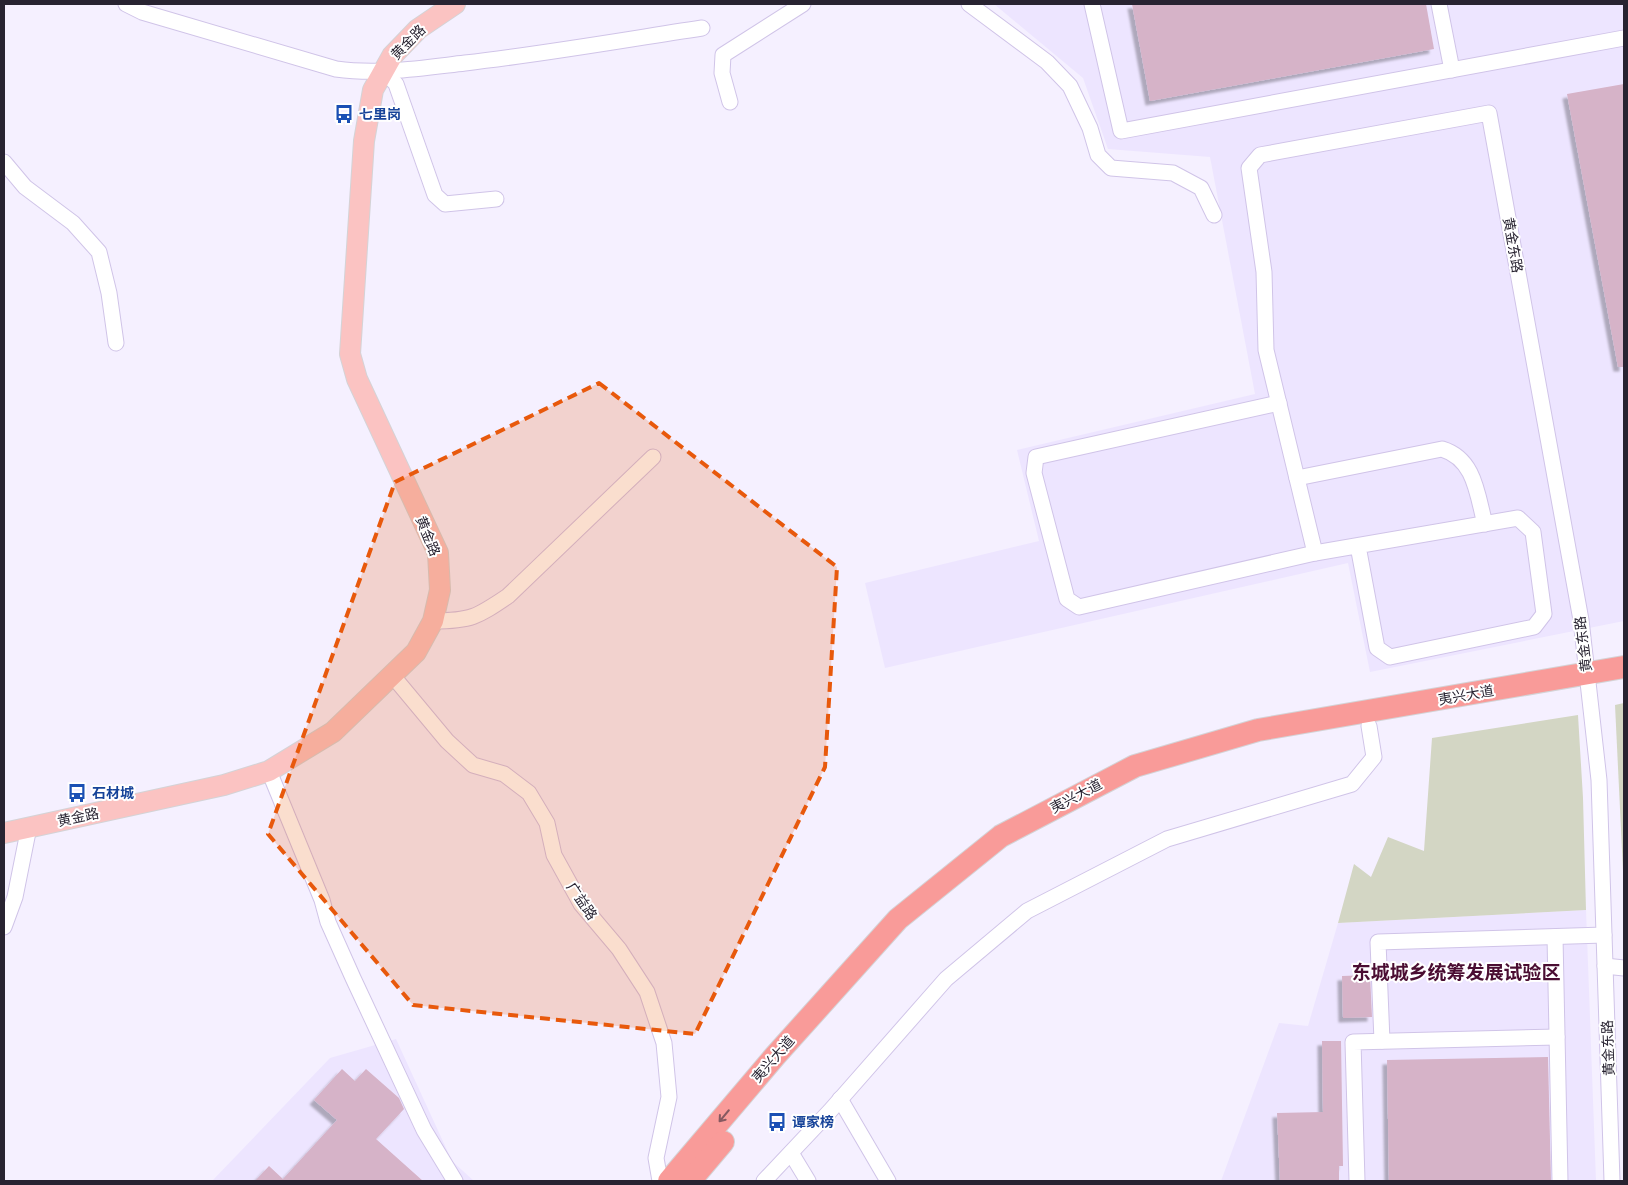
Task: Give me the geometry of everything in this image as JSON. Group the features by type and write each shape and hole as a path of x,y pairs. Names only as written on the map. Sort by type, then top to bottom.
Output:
{"highway":[{"name":"夷兴大道","path":"690,1181 786,1065 908,929 1008,848 1141,779 1261,744 1369,726 1588,681 1624,668"},
{"name":"夷兴大道","path":"669,1181 775,1056 898,919 1000,836 1135,766 1258,730 1588,681 1624,682"}],"main road":[{"name":"黄金路","path":"4,833 224,785 269,771 333,732 416,652 433,621 440,590 438,554 357,379 350,354 364,141 373,90 392,56 418,29 455,4"}],"street":[{"path":"126,4 142,12 336,69 358,72 524,56 702,28"},
{"path":"730,102 722,73 723,55 803,4"},
{"path":"969,4 1047,62 1070,86 1090,128 1098,155 1111,168 1173,173 1202,188 1214,215"},
{"path":"1092,4 1121,131 1624,38"},
{"path":"1439,4 1452,70"},
{"path":"384,71 396,84 435,195 445,204 496,199"},
{"name":"黄金东路","path":"1279,403 1266,350 1264,272 1250,168 1260,156 1490,113 1581,620 1588,681 1598,780 1612,1181"},
{"path":"4,162 25,186 74,223 99,252 108,285 116,343"},
{"path":"1315,553 1279,403 1036,457 1034,473 1067,599 1079,607 1315,553 1518,518 1533,532 1544,614 1534,627 1390,657 1377,648 1358,546"},
{"path":"1296,478 1442,449 1454,452 1470,468 1485,524"},
{"path":"433,621 462,621 482,614 508,596 653,457"},
{"name":"广益路","path":"392,675 447,741 473,765 504,774 529,794 547,822 554,855 581,904 619,949 647,992 664,1043 669,1097 656,1158 660,1181"},
{"path":"764,1181 840,1099 946,979 1027,912 1167,840 1352,784 1374,757 1369,726"},
{"path":"269,771 352,978 424,1130 455,1181"},
{"path":"4,927 14,897 30,827"},
{"path":"1382,1041 1378,942 1604,935"},
{"path":"1555,937 1560,1181"},
{"path":"1605,966 1624,968"},
{"path":"1357,1181 1353,1042 1558,1037"},
{"path":"840,1099 888,1181"},
{"path":"790,1153 808,1181"}],"highlighted area":[{"path":"599,383 837,567 825,767 695,1034 413,1005 268,834 395,482"}],"shaded area":[{"path":"994,4 1624,4 1624,621 1370,672 1348,563 885,668 865,583 1039,541 1017,450 1255,394 1210,157 1108,149 1083,78"},
{"path":"1586,910 1596,1181 1221,1181 1279,1023 1308,1026 1338,923"},
{"path":"396,1039 452,1161 474,1181 212,1181 330,1058"}],"green space":[{"path":"1624,703 1624,892 1615,705"},
{"path":"1578,715 1583,798 1586,910 1338,923 1354,864 1371,877 1388,837 1424,851 1432,738"}],"building":[{"path":"1132,4 1426,4 1434,49 1150,101"},
{"path":"1624,84 1624,367 1618,367 1567,94"},
{"path":"1370,975 1372,1017 1343,1018 1342,976"},
{"path":"1322,1041 1341,1041 1343,1166 1339,1166 1339,1181 1280,1181 1277,1113 1323,1112"},
{"path":"1548,1057 1551,1181 1389,1181 1387,1060"},
{"path":"342,1069 355,1081 366,1069 399,1098 404,1109 376,1139 423,1181 255,1181 269,1166 283,1179 337,1120 314,1100"}],"place":[{"name":"七里岗","path":"344,114"},
{"name":"石材城","path":"77,793"},
{"name":"谭家榜","path":"777,1122"}],"district":[{"name":"东城城乡统筹发展试验区","path":"1456,972"}]}
